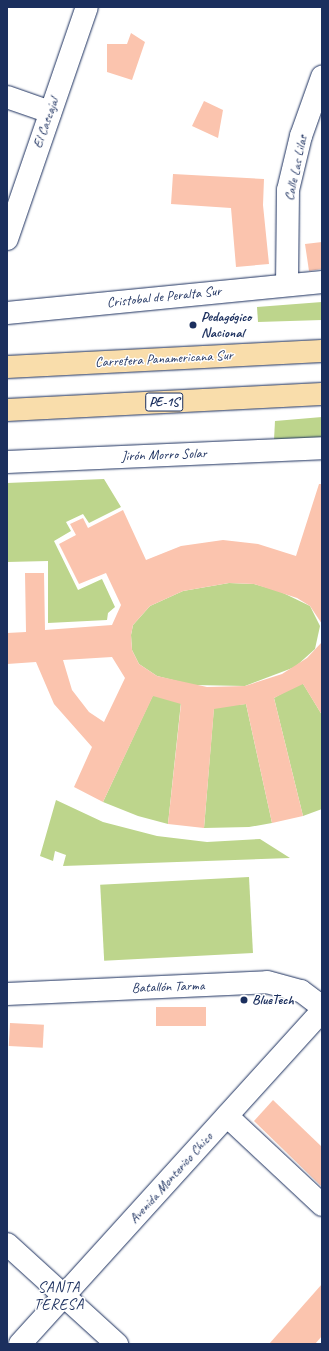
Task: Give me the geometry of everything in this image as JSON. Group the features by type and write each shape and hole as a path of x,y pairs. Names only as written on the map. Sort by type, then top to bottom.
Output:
{"highway":[{"name":"Carretera Panamericana Sur","path":"7,367 322,351"},
{"name":"PE-1S","path":"7,410 322,394"}],"street":[{"name":"El Cascajal","path":"7,239 87,7"},
{"name":"Calle Las Lilas","path":"287,285 288,190 301,136 322,81"},
{"path":"7,97 50,112"},
{"name":"Cristobal de Peralta Sur","path":"7,313 322,282"},
{"name":"Jirón Morro Solar","path":"7,462 322,448"},
{"name":"Batallón Tarma","path":"7,994 267,982 301,991 322,1007"},
{"name":"Avenida Monterico Chico","path":"20,1344 322,1011"},
{"path":"227,1116 322,1205"},
{"path":"7,1244 117,1344"}],"green space":[{"path":"322,302 322,320 258,322 257,307"},
{"path":"322,417 322,438 274,440 275,421"},
{"path":"104,479 121,507 89,523 83,514 66,522 71,531 54,541 78,590 102,579 115,607 108,613 107,620 48,623 48,561 7,562 7,483"},
{"path":"229,583 254,584 279,591 310,606 320,626 315,649 295,667 245,686 193,685 157,676 139,664 132,650 131,635 133,625 150,606 183,591"},
{"path":"302,682 322,715 322,809 303,816 274,698"},
{"path":"153,695 181,702 168,824 138,816 103,802"},
{"path":"246,704 272,823 249,827 204,828 214,707"},
{"path":"56,800 103,822 157,836 207,842 260,839 290,858 63,866 66,855 55,851 53,861 40,856"},
{"path":"249,877 253,953 104,961 100,885"}],"building":[{"path":"131,33 145,42 132,80 107,72 107,44 127,44"},
{"path":"204,101 223,110 218,138 192,126"},
{"path":"173,174 264,179 263,205 269,264 236,267 231,208 171,204"},
{"path":"322,242 322,269 309,271 305,244"},
{"path":"319,484 322,484 322,624 310,606 297,598 254,584 229,583 183,591 150,606 133,625 131,635 132,650 139,664 157,676 207,687 245,686 282,674 307,658 322,642 322,715 303,684 274,698 303,816 272,823 246,704 214,709 204,828 168,824 181,704 153,696 103,802 74,787 92,747 54,704 36,662 7,664 7,633 26,632 25,573 44,573 45,630 112,625 121,605 106,573 79,584 59,544 76,535 70,524 83,518 88,528 123,510 146,560 181,546 223,540 258,544 296,556","holes":["112,657 125,678 104,722 89,712 72,690 63,660"]},
{"path":"156,1007 206,1007 206,1026 156,1026"},
{"path":"10,1023 44,1025 43,1048 9,1046"},
{"path":"273,1100 322,1147 322,1187 254,1121"},
{"path":"322,1284 322,1336 315,1344 269,1344"}],"place":[{"name":"Pedagógico Nacional","path":"193,325"},
{"name":"BlueTech","path":"244,1000"}],"district":[{"name":"SANTA TERESA","path":"59,1296"}]}
